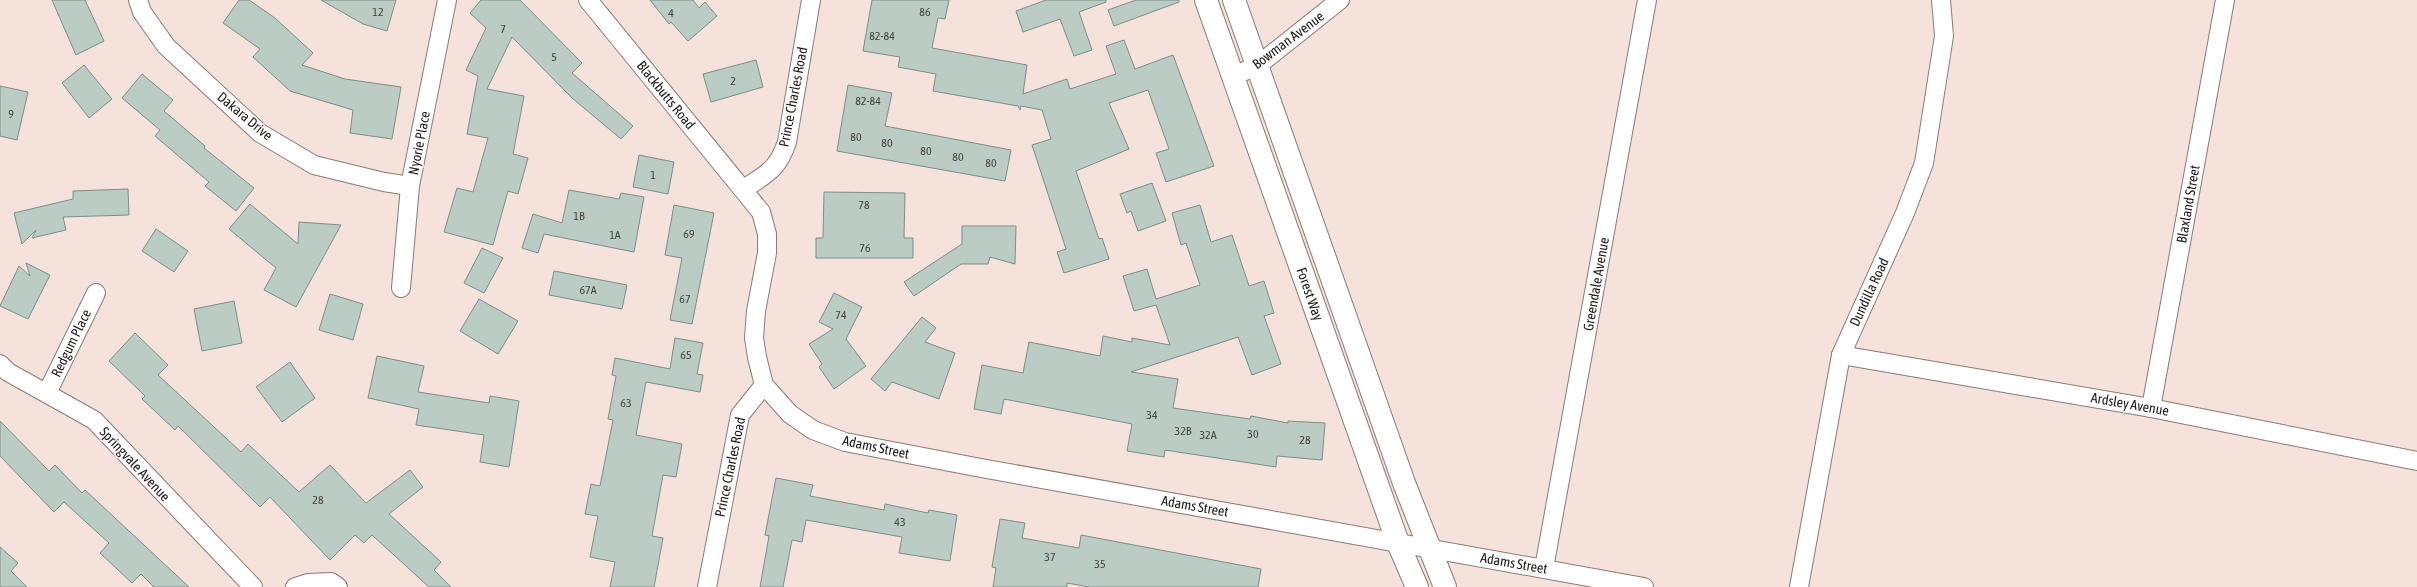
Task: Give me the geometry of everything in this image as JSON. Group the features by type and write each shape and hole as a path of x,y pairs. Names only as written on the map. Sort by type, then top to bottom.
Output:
{"main road":[{"name":"Forest Way","path":"1206,0 1398,543 1417,587"},
{"name":"Forest Way","path":"1234,0 1428,548 1445,587"}],"street":[{"name":"Dakara Drive","path":"138,0 142,12 166,46 260,133 314,165 384,182 410,186"},
{"name":"Nyorie Place","path":"401,288 410,186 447,0"},
{"name":"Blackbutts Road","path":"588,0 744,189"},
{"name":"Prince Charles Road","path":"744,189 771,170 781,160 786,142 811,0"},
{"name":"Bowman Avenue","path":"1233,76 1257,66 1340,0"},
{"name":"Greendale Avenue","path":"1544,568 1647,0"},
{"name":"Dundilla Road","path":"1799,587 1841,355 1906,213 1924,163 1944,36 1941,0"},
{"name":"Blaxland Street","path":"2151,408 2225,0"},
{"path":"744,189 760,212 767,234 767,253 756,311 754,338 764,385"},
{"name":"Redgum Place","path":"47,393 96,293"},
{"name":"Ardsley Avenue","path":"1841,355 2151,408 2417,461"},
{"name":"Springvale Avenue","path":"0,364 8,372 94,420 253,587"},
{"name":"Prince Charles Road","path":"707,587 740,415 764,385"},
{"name":"Adams Street","path":"764,385 790,414 813,430 845,442 1644,587"},
{"path":"295,587 308,583 331,582 338,587"}],"building":[{"path":"52,0 85,0 104,41 76,55"},
{"path":"239,0 249,0 275,18 313,53 302,65 345,79 401,87 392,139 350,133 353,110 290,91 253,57 260,49 223,23"},
{"path":"321,0 396,0 387,31 363,24"},
{"path":"481,0 520,0 582,63 572,73 633,126 621,139 572,98 512,37 487,89 524,96 513,154 528,158 518,194 508,191 493,245 444,232 457,188 473,192 488,138 467,134 478,76 466,70 486,28 470,13"},
{"path":"650,0 693,0 699,8 705,2 717,16 688,41 671,22 669,24"},
{"path":"872,0 949,0 945,19 938,18 932,48 1027,65 1023,94 1067,79 1070,89 1116,74 1106,46 1124,40 1135,69 1173,55 1214,166 1166,182 1156,153 1169,149 1148,90 1109,103 1129,149 1076,171 1099,239 1102,238 1109,259 1064,273 1057,252 1066,249 1032,145 1051,139 1042,110 1021,106 1020,110 1018,106 933,91 936,74 898,67 900,57 863,51"},
{"path":"1046,0 1106,0 1106,2 1079,12 1092,50 1074,56 1060,19 1023,32 1016,11"},
{"path":"1136,0 1179,0 1179,2 1114,26 1108,10"},
{"path":"756,60 763,87 711,102 703,74"},
{"path":"84,65 112,99 89,118 62,83"},
{"path":"142,74 173,100 164,111 205,146 204,148 254,188 236,211 205,186 209,182 155,136 160,130 122,98"},
{"path":"848,85 892,93 885,126 1011,150 1005,181 837,151"},
{"path":"0,86 28,92 17,140 0,136"},
{"path":"639,155 674,162 668,194 633,187"},
{"path":"1152,183 1166,221 1138,231 1131,211 1127,213 1120,194"},
{"path":"128,189 129,215 63,217 66,230 32,238 36,230 22,244 14,213 73,199 73,191"},
{"path":"569,190 619,199 621,193 644,197 634,252 544,234 538,253 522,248 533,214 562,223"},
{"path":"824,192 905,193 904,238 913,238 913,258 816,258 816,238 823,238"},
{"path":"250,204 298,244 299,222 341,225 296,307 264,290 276,268 229,229"},
{"path":"674,205 714,213 692,324 670,320 682,258 665,255"},
{"path":"1200,205 1211,242 1232,235 1249,286 1264,281 1274,313 1264,316 1281,364 1252,375 1238,337 1131,372 1178,379 1173,408 1250,419 1251,416 1288,423 1288,421 1325,423 1322,460 1277,456 1276,467 1165,450 1164,457 1127,451 1132,424 1004,399 1001,414 974,409 982,365 1023,373 1029,342 1100,356 1103,336 1132,342 1132,338 1170,345 1156,305 1134,311 1123,276 1147,269 1156,299 1200,285 1186,243 1181,245 1172,213"},
{"path":"962,226 1016,226 1015,264 990,257 988,264 961,264 914,296 904,282 962,244"},
{"path":"156,229 188,251 174,272 142,251"},
{"path":"482,248 503,258 484,293 464,283"},
{"path":"26,263 50,275 28,319 0,306 19,266 30,276"},
{"path":"554,271 627,285 622,309 549,295"},
{"path":"834,293 862,307 846,339 866,366 834,389 819,367 822,364 809,344 833,329 819,322"},
{"path":"330,294 363,304 353,340 319,330"},
{"path":"479,299 518,321 498,354 460,331"},
{"path":"234,301 242,343 202,351 194,309"},
{"path":"922,317 936,328 925,342 955,353 939,399 892,382 885,391 871,379"},
{"path":"135,333 168,365 158,375 241,452 248,444 299,492 330,465 366,503 410,470 423,487 389,514 441,562 434,570 451,587 429,587 372,535 364,543 355,535 330,560 270,497 260,507 178,426 175,430 142,399 145,396 109,361"},
{"path":"675,338 703,343 697,374 703,375 700,392 646,382 636,435 682,444 676,477 663,475 652,536 663,538 654,587 610,587 615,562 590,557 598,516 585,514 591,484 600,486 613,420 608,419 616,376 612,375 615,358 670,369"},
{"path":"377,356 424,366 418,392 489,403 490,396 519,401 509,467 480,462 484,435 416,425 419,409 368,398"},
{"path":"290,362 315,398 282,422 256,387"},
{"path":"0,421 49,471 55,465 82,493 85,490 189,587 154,587 141,574 132,583 100,553 109,543 64,502 54,512 0,456"},
{"path":"776,478 813,485 810,496 884,510 885,504 928,513 929,510 957,515 950,561 899,553 902,537 806,520 802,542 792,540 783,587 760,587 769,536 765,535"},
{"path":"1000,519 1025,523 1022,538 1079,548 1081,535 1261,569 1258,587 1089,587 1067,583 1067,587 993,587 996,568 992,567"},
{"path":"0,547 18,563 11,571 27,587 0,587"}]}
